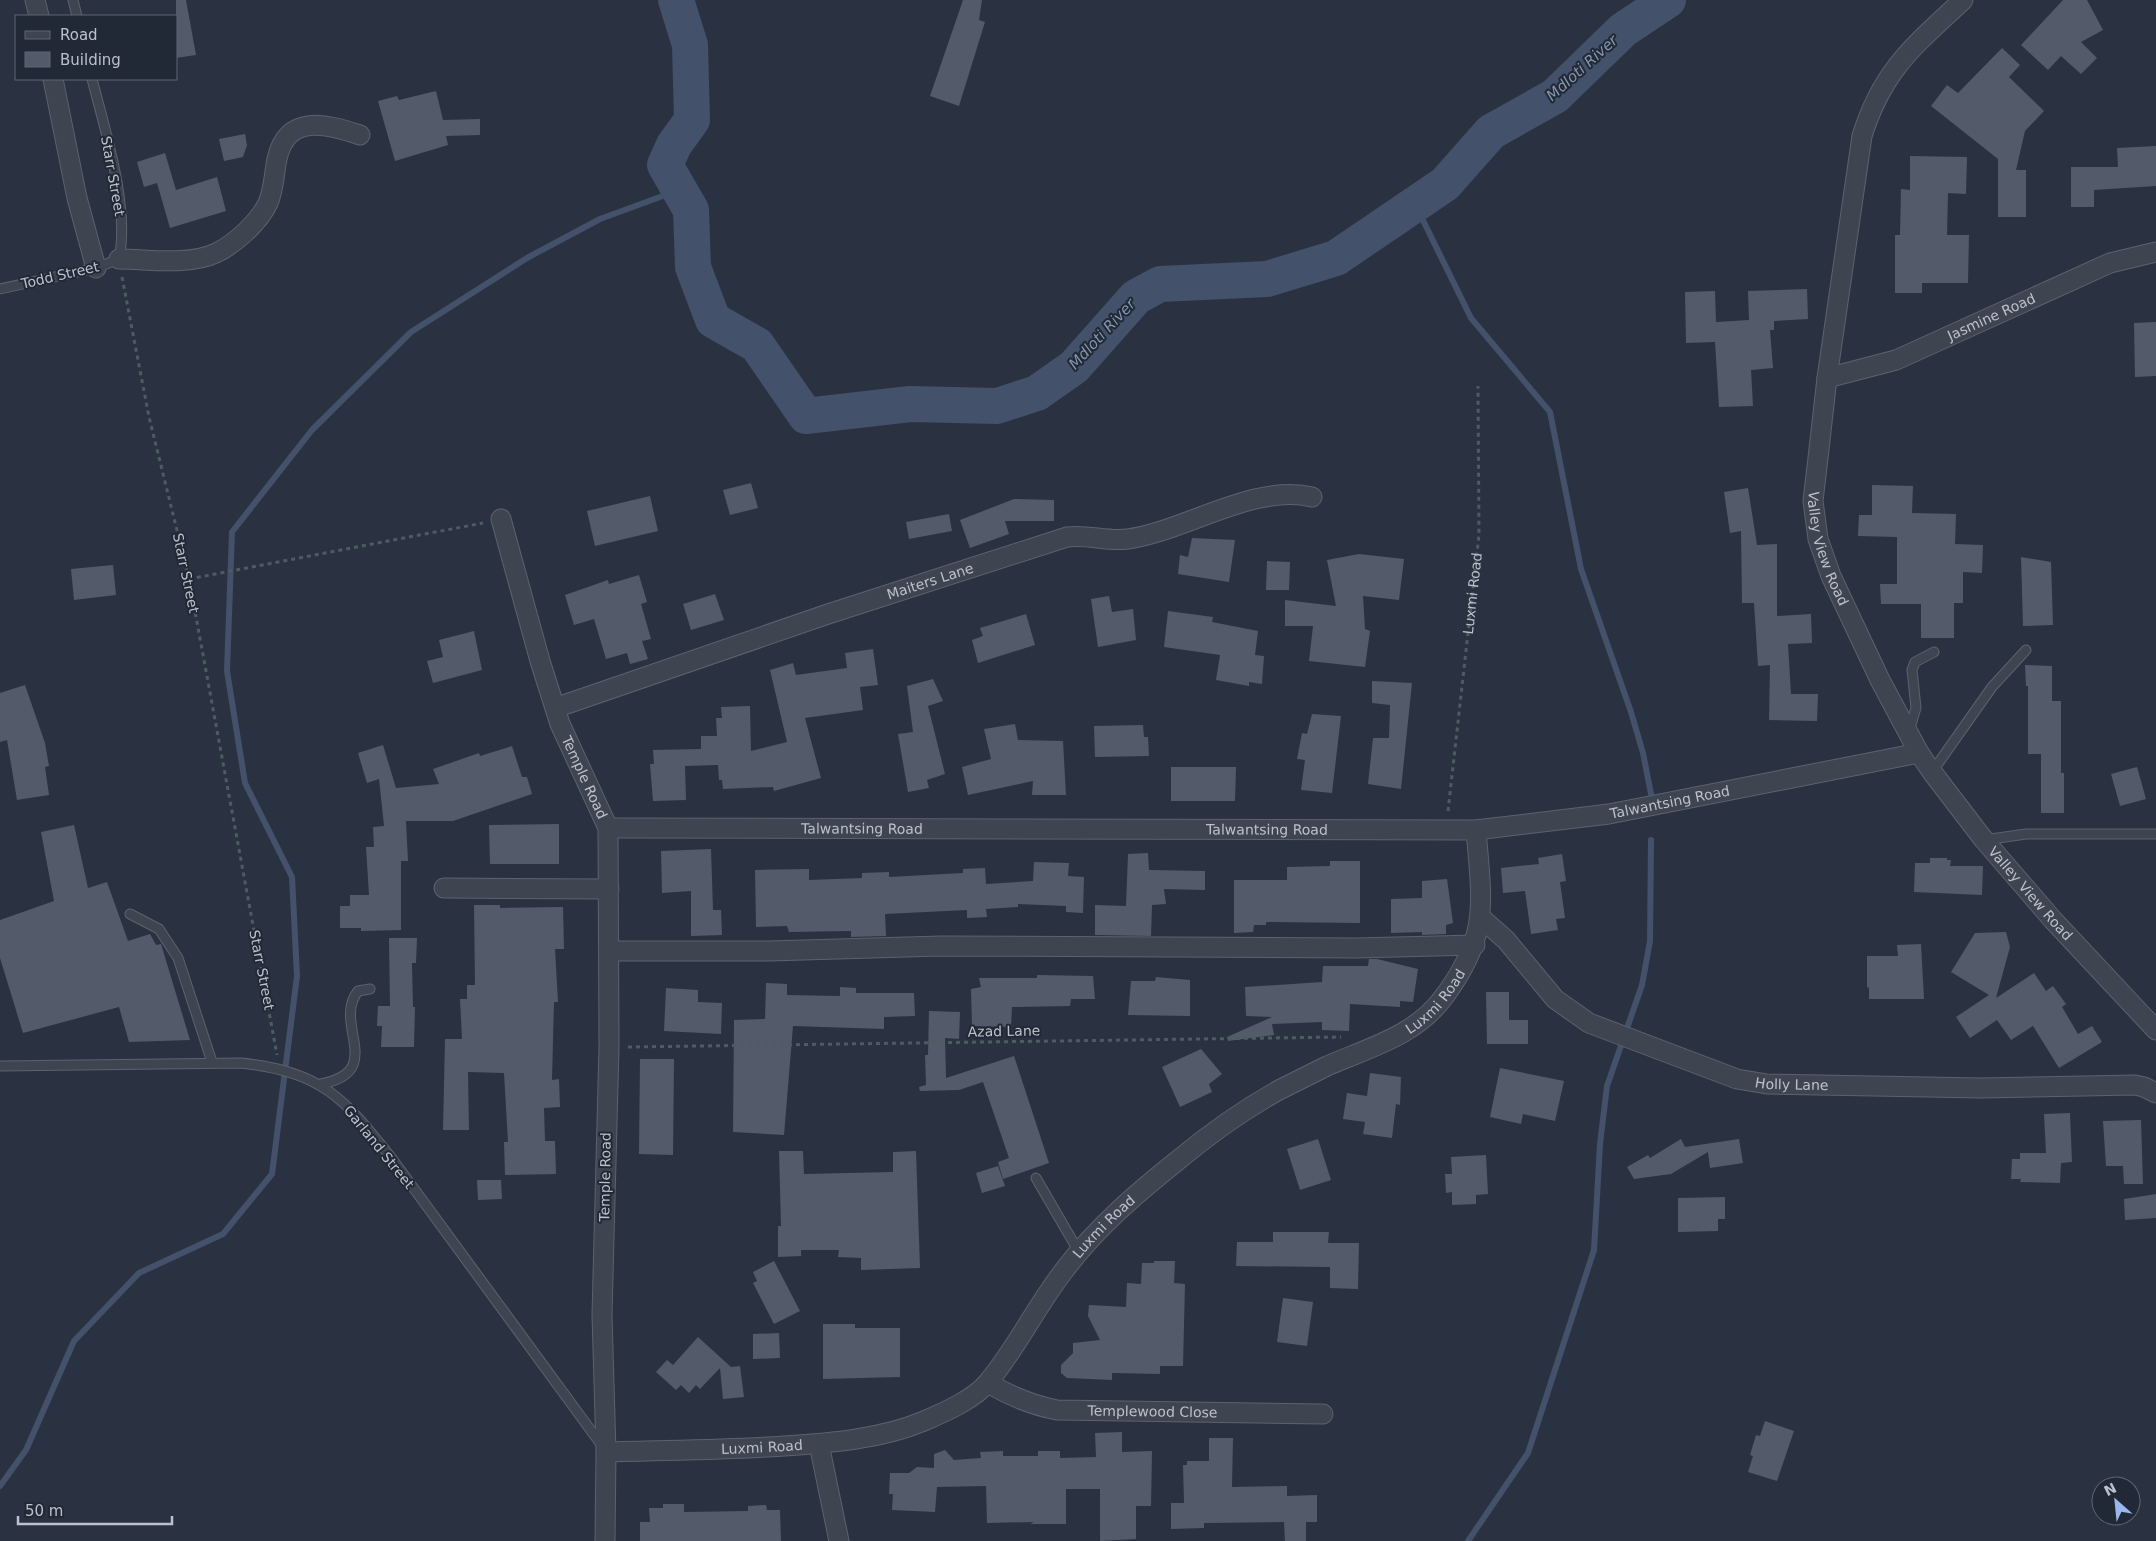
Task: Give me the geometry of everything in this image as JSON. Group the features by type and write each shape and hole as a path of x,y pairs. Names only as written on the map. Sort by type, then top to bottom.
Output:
{"street":[{"path":"35,0 39,15"},
{"name":"Valley View Road","path":"1963,0 1905,54 1886,80 1871,109 1862,136 1826,378 1813,501 1818,539 1831,576 1880,680 1908,734 1932,772 1984,840 2053,920 2156,1030"},
{"path":"53,80 77,198 96,268"},
{"path":"119,259 197,258 218,252 247,230 267,204 281,145 287,135 295,130 309,126 330,125 360,135"},
{"name":"Jasmine Road","path":"1826,378 1896,360 2110,263 2156,252"},
{"name":"Maiters Lane","path":"555,708 828,614 1067,537 1084,535 1128,539 1272,496 1297,493 1312,497"},
{"name":"Temple Road","path":"501,519 555,708 608,828 609,1047 602,1315 606,1452 606,1541"},
{"name":"Talwantsing Road","path":"608,828 1476,830 1609,814 1919,753"},
{"name":"Luxmi Road","path":"606,1452 819,1444 871,1436 923,1422 968,1398 988,1383 1065,1269 1100,1227 1178,1160 1231,1121 1277,1092 1318,1071 1398,1037 1441,1002 1475,945 1481,918 1476,830"},
{"path":"444,888 609,888"},
{"name":"Holly Lane","path":"1481,918 1506,940 1555,999 1589,1023 1737,1079 1767,1084 1981,1088 2135,1086 2144,1087 2156,1093"},
{"path":"609,951 769,951 941,946 1357,948 1475,945"},
{"name":"Templewood Close","path":"988,1383 1006,1394 1032,1405 1057,1410 1323,1414"},
{"path":"819,1444 839,1541"}],"lane":[{"path":"73,0 77,15"},
{"name":"Starr Street","path":"92,80 121,214 122,239 119,259"},
{"name":"Todd Street","path":"0,288 96,268 119,259"},
{"path":"1932,772 1992,687 2026,650"},
{"path":"1908,734 1916,708 1912,670 1915,662 1934,652"},
{"path":"1984,840 2026,834 2156,834"},
{"path":"130,914 158,930 178,958 212,1062"},
{"path":"321,1084 339,1081 350,1073 355,1060 352,1018 353,997 358,991 370,989"},
{"name":"Garland Street","path":"0,1066 212,1062 281,1069 321,1084 358,1116 393,1160 606,1452"},
{"path":"1036,1178 1079,1252"}],"path":[{"name":"Starr Street","path":"119,259 149,417 189,578 281,1069"},
{"name":"Luxmi Road","path":"1446,829 1479,535 1478,386"},
{"path":"189,578 501,519"},
{"name":"Azad Lane","path":"609,1047 1351,1037"}],"building":[{"path":"176,0 186,0 196,55 178,58 178,15 176,15"},
{"path":"963,0 982,0 979,20 985,22 959,106 930,96"},
{"path":"2063,0 2087,0 2103,30 2081,42 2097,58 2081,74 2061,56 2048,70 2021,45"},
{"path":"2002,48 2020,65 2009,77 2044,111 2025,131 2016,170 2026,170 2026,217 1998,217 1998,159 1931,106 1947,85 1958,93"},
{"path":"436,91 443,120 480,119 480,135 446,136 448,145 395,161 378,101 397,96 399,100"},
{"path":"245,134 247,145 243,157 224,161 219,139"},
{"path":"2156,146 2156,186 2094,190 2094,207 2071,207 2071,167 2118,167 2117,148"},
{"path":"165,153 176,190 217,177 226,211 170,228 157,183 144,187 137,162"},
{"path":"1910,156 1967,157 1966,194 1948,193 1947,235 1969,235 1968,283 1922,283 1922,293 1895,293 1895,235 1900,235 1901,189 1910,190"},
{"path":"1807,289 1808,319 1774,321 1774,330 1770,330 1773,368 1751,370 1753,406 1719,407 1715,342 1686,343 1685,292 1715,291 1716,322 1749,320 1748,291"},
{"path":"2156,322 2156,376 2135,377 2134,323"},
{"path":"751,483 758,508 730,515 723,490"},
{"path":"1872,485 1913,486 1912,513 1956,514 1955,544 1983,545 1982,573 1963,572 1963,603 1954,603 1954,638 1921,638 1921,604 1881,604 1880,584 1897,584 1897,537 1858,536 1859,515 1872,515"},
{"path":"1748,488 1757,545 1777,544 1777,616 1811,614 1812,643 1788,644 1791,694 1818,694 1817,721 1769,720 1770,665 1758,666 1754,603 1742,603 1741,531 1730,533 1724,492"},
{"path":"650,496 658,531 595,546 587,511"},
{"path":"1014,499 1054,500 1054,521 1005,521 1009,534 970,548 960,520"},
{"path":"949,514 952,531 909,539 906,522"},
{"path":"1192,538 1235,540 1229,582 1178,574 1180,555 1188,557"},
{"path":"1359,554 1404,559 1399,600 1363,596 1365,629 1370,631 1365,667 1309,661 1313,626 1285,626 1285,600 1336,606 1327,560"},
{"path":"2021,557 2051,562 2053,625 2023,626"},
{"path":"1267,561 1290,562 1289,590 1266,590"},
{"path":"113,565 116,595 74,600 71,569"},
{"path":"639,575 647,602 641,604 651,639 642,641 648,659 630,664 627,653 606,659 594,619 574,625 565,595 608,580 609,584"},
{"path":"715,594 724,620 691,630 683,604"},
{"path":"1109,596 1112,612 1133,609 1136,640 1098,647 1091,599"},
{"path":"1168,611 1213,617 1212,622 1258,631 1255,655 1264,656 1262,684 1249,682 1249,686 1216,680 1220,655 1164,647"},
{"path":"1026,614 1035,645 978,663 972,640 983,636 980,628"},
{"path":"474,631 482,670 433,683 427,661 443,657 439,640"},
{"path":"873,649 878,685 860,687 863,710 805,718 821,778 774,791 773,787 723,789 722,780 719,780 718,765 685,766 686,800 653,801 650,764 654,764 653,750 701,749 701,736 717,736 716,718 722,718 721,707 750,706 751,751 787,742 770,670 793,663 796,675 847,668 845,653"},
{"path":"2025,665 2052,666 2052,701 2061,701 2061,773 2064,773 2064,813 2041,813 2041,754 2028,754 2028,686 2026,686"},
{"path":"933,679 943,701 928,706 945,774 927,780 929,788 908,792 898,734 913,732 907,686"},
{"path":"1372,681 1412,683 1401,789 1368,784 1373,738 1389,738 1390,705 1372,703"},
{"path":"25,685 45,743 49,766 45,767 49,795 17,800 7,740 0,742 0,693"},
{"path":"1312,714 1341,716 1332,793 1301,790 1305,760 1297,759 1302,733 1307,734"},
{"path":"1015,724 1018,740 1063,741 1066,795 1032,795 1033,781 968,795 962,767 991,759 984,729"},
{"path":"1143,725 1144,737 1148,737 1149,756 1095,757 1094,726"},
{"path":"383,745 396,788 439,784 433,769 479,753 480,756 512,746 522,777 527,777 532,794 453,821 406,821 408,861 401,861 401,930 361,931 361,928 340,928 340,906 350,906 350,895 369,895 366,847 374,847 373,827 384,826 379,779 367,783 358,753"},
{"path":"1171,767 1236,767 1235,801 1171,801"},
{"path":"2137,767 2146,799 2120,806 2111,774"},
{"path":"559,824 559,864 490,864 489,825"},
{"path":"74,825 88,888 107,882 128,941 150,934 156,945 161,944 190,1040 129,1042 119,1007 23,1033 0,958 0,920 54,901 41,832"},
{"path":"711,849 713,910 721,910 722,935 691,936 691,891 662,893 661,851"},
{"path":"1148,853 1149,870 1205,871 1205,890 1164,889 1166,904 1152,905 1151,936 1095,935 1095,905 1126,906 1128,854"},
{"path":"1562,854 1566,881 1560,882 1565,918 1556,919 1558,930 1531,934 1525,891 1503,893 1501,868 1539,864 1538,858"},
{"path":"1930,858 1947,858 1947,860 1951,860 1950,866 1983,866 1982,895 1914,892 1915,863 1930,863"},
{"path":"1330,861 1360,861 1360,923 1266,922 1266,925 1254,925 1253,932 1234,933 1234,880 1287,880 1287,867 1330,866"},
{"path":"1034,862 1069,863 1068,876 1084,877 1083,913 1066,912 1066,906 1018,904 1018,907 986,909 987,917 967,918 967,910 885,914 886,936 851,937 851,931 789,932 787,926 756,927 755,870 809,869 809,880 862,878 862,873 889,872 889,877 963,873 963,869 985,868 986,884 1033,881"},
{"path":"1447,879 1453,923 1446,925 1446,934 1422,935 1422,932 1391,933 1391,899 1422,898 1422,881"},
{"path":"474,905 500,905 500,908 563,907 564,949 555,949 558,1002 554,1002 552,1080 559,1079 560,1107 544,1108 545,1141 555,1141 556,1174 505,1175 504,1142 508,1142 504,1073 468,1072 469,1130 443,1130 445,1039 462,1039 460,999 467,999 467,985 475,985"},
{"path":"2006,932 2010,947 1996,998 2034,973 2046,991 2053,986 2066,1004 2062,1007 2078,1034 2092,1026 2102,1042 2059,1068 2033,1026 2011,1040 1997,1020 1970,1038 1956,1017 1989,995 1951,972 1975,933"},
{"path":"389,938 417,938 416,963 412,963 413,1007 415,1007 414,1047 381,1047 382,1026 377,1026 378,1006 390,1006"},
{"path":"1921,944 1924,999 1869,999 1867,956 1898,956 1897,945"},
{"path":"1369,959 1377,959 1418,969 1413,1002 1400,1001 1400,1007 1350,1004 1349,1031 1322,1030 1322,1022 1272,1024 1274,1035 1228,1041 1227,1037 1272,1017 1246,1016 1245,987 1322,982 1323,966 1368,966"},
{"path":"1037,975 1093,976 1095,999 1071,999 1070,1006 1012,1007 1011,1027 972,1026 971,989 981,987 979,978 1037,978"},
{"path":"1156,977 1190,980 1190,1016 1128,1015 1131,981 1155,981"},
{"path":"766,983 787,984 787,995 840,996 840,987 856,988 856,993 914,993 915,1016 884,1017 884,1029 793,1026 784,1135 733,1132 734,1020 765,1019"},
{"path":"666,988 698,990 698,1002 722,1003 721,1034 664,1031"},
{"path":"1486,992 1509,992 1509,1020 1528,1020 1528,1044 1487,1044"},
{"path":"929,1011 960,1012 959,1039 945,1038 946,1078 1014,1056 1049,1163 1003,1179 998,1162 1009,1158 983,1082 959,1090 920,1091 919,1087 926,1085 925,1055 928,1055"},
{"path":"1201,1049 1222,1074 1209,1084 1212,1092 1180,1107 1162,1067"},
{"path":"640,1059 674,1059 673,1155 639,1154"},
{"path":"1500,1068 1564,1081 1555,1121 1523,1114 1521,1124 1490,1117"},
{"path":"1370,1073 1401,1077 1400,1105 1396,1104 1392,1138 1363,1134 1365,1122 1343,1119 1347,1093 1367,1096"},
{"path":"2070,1113 2072,1162 2061,1163 2060,1183 2020,1182 2021,1179 2011,1179 2012,1159 2020,1159 2020,1153 2046,1153 2044,1114"},
{"path":"2141,1120 2143,1184 2124,1184 2123,1166 2106,1166 2103,1121"},
{"path":"1318,1139 1331,1180 1300,1190 1287,1149"},
{"path":"1681,1139 1685,1147 1739,1139 1743,1163 1710,1168 1708,1152 1671,1174 1634,1179 1627,1167 1648,1155 1650,1158"},
{"path":"779,1151 803,1151 804,1174 893,1172 893,1152 916,1151 920,1268 861,1270 861,1258 838,1257 839,1250 801,1250 801,1256 778,1257 778,1226 781,1226"},
{"path":"1486,1155 1488,1194 1476,1195 1476,1204 1452,1205 1452,1192 1446,1193 1445,1174 1452,1174 1451,1157"},
{"path":"998,1166 1005,1186 982,1193 976,1173"},
{"path":"477,1180 501,1180 502,1199 478,1200"},
{"path":"2156,1194 2156,1218 2125,1220 2124,1199"},
{"path":"1725,1197 1725,1219 1718,1219 1718,1231 1678,1232 1678,1198"},
{"path":"1273,1232 1329,1232 1328,1243 1359,1243 1358,1289 1330,1288 1330,1267 1236,1266 1237,1242 1273,1242"},
{"path":"774,1261 800,1311 774,1324 753,1283 757,1281 753,1272"},
{"path":"1154,1261 1175,1261 1174,1283 1185,1284 1183,1366 1160,1366 1160,1374 1112,1373 1112,1380 1067,1378 1061,1373 1061,1365 1073,1353 1073,1343 1100,1340 1088,1316 1089,1305 1126,1307 1127,1283 1141,1284 1142,1263 1154,1263"},
{"path":"1283,1298 1313,1302 1307,1346 1277,1342"},
{"path":"823,1324 855,1324 855,1328 900,1328 900,1377 823,1379"},
{"path":"779,1333 780,1358 753,1359 753,1334"},
{"path":"698,1337 731,1367 740,1366 744,1397 723,1399 720,1368 700,1389 696,1385 689,1393 681,1385 676,1390 656,1372 667,1360 673,1365"},
{"path":"1765,1421 1794,1431 1777,1481 1748,1472 1753,1456 1750,1455 1756,1435 1760,1436"},
{"path":"1122,1432 1122,1452 1152,1451 1151,1506 1136,1506 1136,1539 1100,1541 1100,1489 1066,1489 1066,1524 1030,1524 1034,1522 987,1523 986,1486 937,1487 935,1512 892,1510 893,1494 889,1494 890,1473 909,1473 917,1467 934,1468 934,1454 945,1450 954,1460 981,1458 980,1452 1003,1451 1003,1456 1038,1456 1038,1451 1060,1451 1060,1458 1096,1457 1095,1433"},
{"path":"1209,1438 1233,1438 1232,1487 1287,1486 1287,1496 1317,1495 1317,1522 1306,1522 1306,1541 1285,1541 1284,1522 1204,1523 1204,1528 1171,1529 1171,1503 1184,1503 1183,1465 1187,1465 1187,1461 1209,1461"},
{"path":"663,1504 684,1504 684,1512 748,1511 748,1506 766,1505 767,1510 780,1510 781,1541 640,1541 640,1522 650,1522 649,1508 663,1508"}],"waterway":[{"name":"Mdloti River","path":"676,0 690,45 692,120 674,145 665,165 691,210 693,267 713,320 757,345 806,416 910,404 997,406 1037,393 1074,367 1136,297 1160,284 1267,279 1336,258 1445,184 1491,132 1555,96 1623,30 1668,0"},
{"path":"0,1486 26,1450 74,1341 139,1273 223,1234 272,1174 297,976 292,877 245,783 227,671 232,532 312,430 411,332 527,258 600,219 679,190"},
{"path":"1415,204 1471,318 1550,412 1581,569 1631,712 1643,753 1651,794"},
{"path":"1468,1541 1528,1453 1594,1250 1600,1144 1607,1086 1642,985 1650,941 1651,840"}]}
